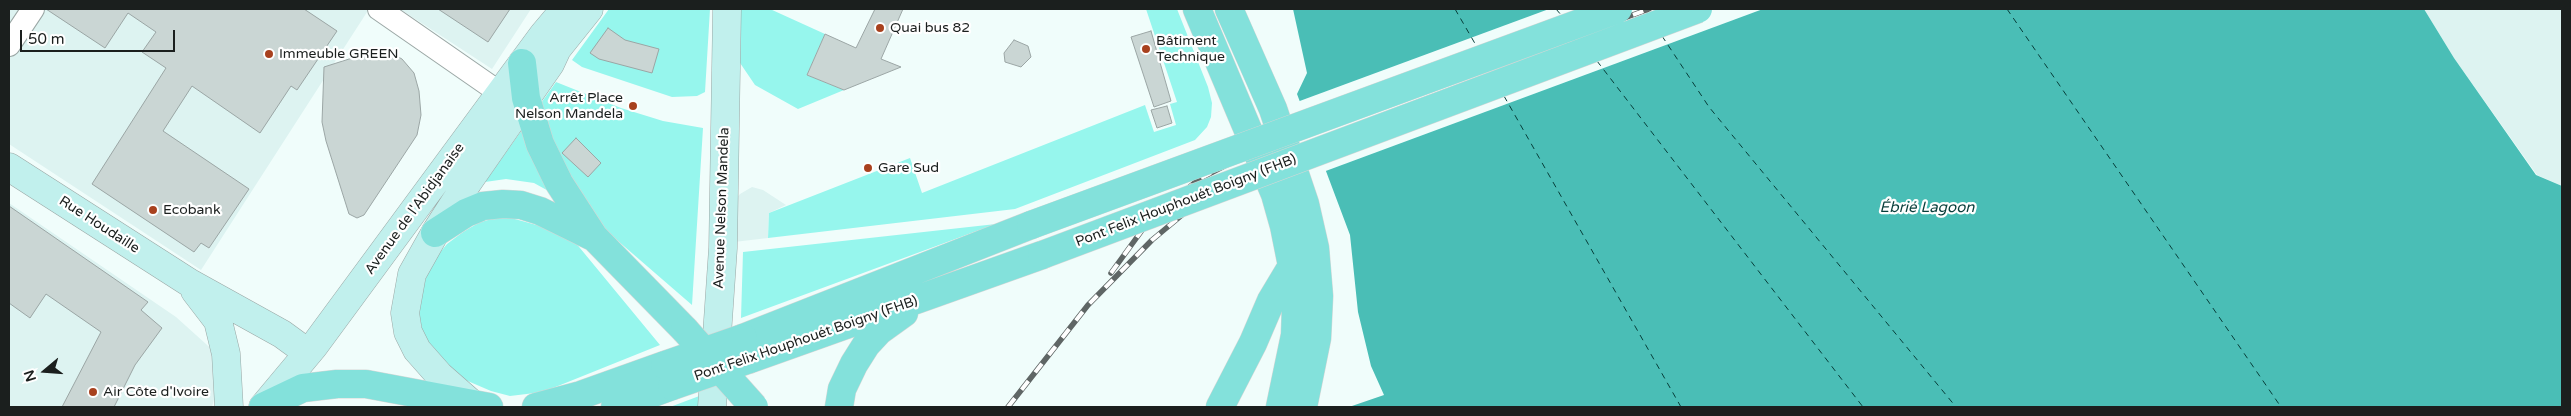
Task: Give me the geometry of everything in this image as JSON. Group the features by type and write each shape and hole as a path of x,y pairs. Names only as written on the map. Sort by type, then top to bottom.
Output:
{"main road":[{"path":"564,9 522,63 516,99 559,183 594,237 685,330 754,407"},
{"name":"Avenue de l'Abidjanaise","path":"263,407 516,99 550,64 557,49 589,9"},
{"name":"Avenue Nelson Mandela","path":"712,407 723,248 727,9"},
{"path":"1197,9 1275,194 1292,266 1296,307 1294,335 1280,407"},
{"path":"1229,9 1276,117 1305,204 1315,248 1319,296 1317,338 1303,407"},
{"name":"Pont Felix Houphouét Boigny (FHB)","path":"746,349 1031,225 1618,9"},
{"name":"Pont Felix Houphouét Boigny (FHB)","path":"668,376 746,349 925,298 1698,9"},
{"name":"Avenue de l'Abidjanaise","path":"480,406 440,376 417,350 408,332 405,313 410,281 434,233 516,99"},
{"name":"Rue Houdaille","path":"9,167 190,284 282,334 308,353"},
{"path":"434,233 466,213 484,206 503,204 521,205 540,211 594,237"},
{"path":"1220,407 1253,342 1271,301 1292,266"},
{"name":"Rue Houdaille","path":"190,284 218,321 226,354 229,407"},
{"path":"839,407 842,389 866,345 879,331 925,298"},
{"path":"536,407 668,376"},
{"path":"615,407 668,376"},
{"path":"263,407 303,388 337,384 366,384 480,406"}],"street":[{"path":"9,45 33,9"},
{"path":"379,9 516,99"}],"shaded area":[{"path":"9,9 369,9 201,270 9,144"},
{"path":"400,9 531,9 492,69"},
{"path":"609,9 710,9 705,92 697,96 672,97 582,67 572,60"},
{"path":"737,9 770,9 825,34 807,75 844,90 798,109 755,85 736,57"},
{"path":"1146,9 1177,9 1208,87 1212,103 1211,117 1207,127 1195,140 1015,209 768,238 769,213 910,158 922,193 1145,105 1154,132 1176,125 1170,104 1177,102"},
{"path":"2424,9 2562,9 2562,186 2537,175 2454,58"},
{"path":"556,82 621,108 663,121 703,128 692,305 581,209 534,183 506,179 485,182"},
{"path":"752,187 763,190 786,205 769,213 768,238 734,242 734,201 740,194"},
{"path":"9,203 176,317 216,353 219,381 212,407 9,407"},
{"path":"504,216 551,229 575,242 660,345 543,392 510,396 491,391 463,379 442,362 423,335 419,314 421,290 433,261 447,244 463,232 480,222"},
{"path":"996,224 741,318 743,252"},
{"path":"702,395 700,407 670,407"}],"water":[{"name":"Ébrié Lagoon","path":"1293,9 2424,9 2454,58 2536,175 2562,186 2562,407 1349,407 1384,395 1371,366 1358,312 1350,235 1297,94 1307,73"}],"pier":[{"path":"1549,9 1763,9 1323,172 1297,102"}],"building":[{"path":"46,9 304,9 337,31 297,90 291,86 260,133 192,86 163,131 249,189 209,248 201,243 194,252 92,184 166,68 142,52 156,32 128,13 105,48"},
{"path":"438,9 510,9 488,42"},
{"path":"875,9 903,9 881,59 901,67 844,90 807,75 825,34 856,48"},
{"path":"608,28 625,40 659,49 652,73 599,59 590,53"},
{"path":"1151,31 1171,101 1154,107 1131,37"},
{"path":"1014,40 1028,46 1031,57 1021,67 1005,62 1004,53"},
{"path":"371,52 389,52 402,59 414,73 419,91 421,115 417,135 364,215 357,218 349,214 326,141 322,122 324,67"},
{"path":"1167,106 1172,123 1157,128 1151,110"},
{"path":"576,138 601,163 588,177 562,153"},
{"path":"9,206 148,302 141,310 162,328 135,365 114,407 62,407 101,332 46,294 30,318 9,303"}],"ferry route":[{"path":"1455,9 1477,47"},
{"path":"1556,9 1562,16"},
{"path":"1645,9 1648,14"},
{"path":"2007,9 2281,407"},
{"path":"1662,36 1709,107 1956,407"},
{"path":"1597,61 1863,407"},
{"path":"1504,96 1681,407"}],"railway":[{"path":"1111,273 1148,222 1199,179 1240,158 1649,9"},
{"path":"1008,407 1088,305 1152,240 1194,205 1245,173 1694,9"}],"place":[{"name":"Quai bus 82","path":"880,28"},
{"name":"Bâtiment Technique","path":"1146,49"},
{"name":"Immeuble GREEN","path":"269,54"},
{"name":"Arrêt Place Nelson Mandela","path":"633,106"},
{"name":"Gare Sud","path":"868,168"},
{"name":"Ecobank","path":"153,210"},
{"name":"Air Côte d'Ivoire","path":"93,392"}]}
